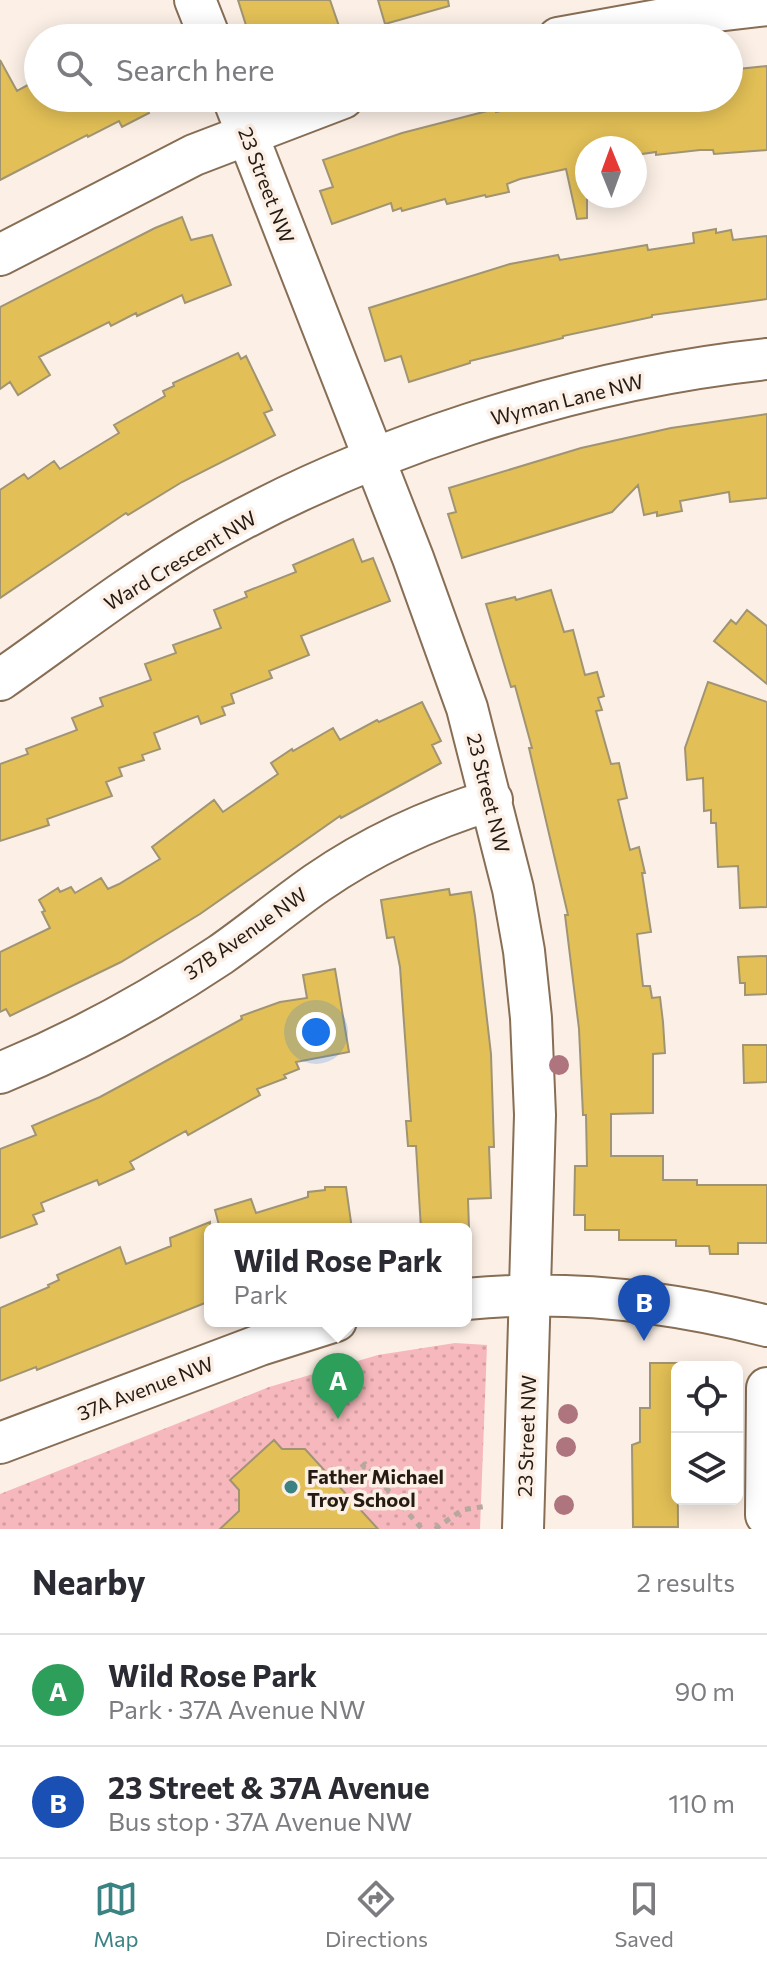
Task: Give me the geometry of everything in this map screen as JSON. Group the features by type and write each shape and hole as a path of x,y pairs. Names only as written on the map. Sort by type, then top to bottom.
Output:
{"street":[{"path":"195,0 204,24"},
{"path":"636,24 767,5"},
{"path":"0,255 194,155 240,116 263,112"},
{"name":"23 Street NW","path":"240,116 413,558 467,708 492,800 515,905 531,1018 535,1115 523,1529"},
{"name":"Wyman Lane NW","path":"373,461 474,422 540,403 687,371 767,359"},
{"name":"Ward Crescent NW","path":"0,680 113,599 190,549 278,502 373,461"},
{"name":"37B Avenue NW","path":"0,1073 58,1048 173,984 220,955 315,884 367,851 417,825 492,800"},
{"path":"472,1299 623,1299 767,1326"},
{"name":"37A Avenue NW","path":"0,1443 260,1345 317,1327"},
{"path":"766,1515 767,1388"}],"path":[{"path":"343,1483 365,1464 422,1529"},
{"path":"435,1529 462,1510 487,1506"}],"shaded area":[{"path":"455,1343 487,1345 480,1529 0,1529 0,1494 269,1387 378,1355"}],"building":[{"path":"238,0 330,0 338,24 246,24"},
{"path":"378,0 448,0 449,6 385,24"},
{"path":"0,60 17,91 24,87 24,112 149,113 122,127 119,121 87,135 0,180"},
{"path":"767,66 767,150 714,154 713,150 700,150 656,155 656,152 647,153 647,136 575,136 575,208 587,208 587,218 577,219 566,169 507,184 509,192 447,204 445,199 402,211 401,208 393,211 391,203 332,224 320,191 333,187 323,160 402,133 483,112 743,112 743,69"},
{"path":"182,217 191,240 212,235 231,285 185,303 182,295 111,326 109,322 39,357 50,375 18,395 10,382 0,389 0,307"},
{"path":"716,229 716,233 731,230 733,240 767,236 767,299 652,315 470,361 409,382 401,356 385,361 369,308 510,264 558,255 560,260 647,245 648,250 694,243 693,233"},
{"path":"238,353 241,359 246,356 272,410 264,413 275,435 182,482 128,515 126,513 0,598 0,490 24,474 28,479 54,461 60,469 119,433 114,425 165,396 163,391 174,386 173,383"},
{"path":"767,414 767,498 730,502 729,492 680,501 682,511 644,515 638,485 612,512 462,558 448,514 456,512 449,488 581,448 671,428"},
{"path":"353,539 362,562 373,558 390,601 301,636 309,655 269,671 272,678 231,694 234,703 222,707 225,715 201,724 198,716 154,733 160,749 142,755 144,760 119,768 122,776 106,782 112,796 47,819 49,825 0,841 0,764 28,754 26,749 77,730 72,718 103,706 100,698 151,680 145,664 176,653 173,645 221,628 214,610 247,597 245,592 296,572 293,565"},
{"path":"551,590 564,632 573,630 585,675 597,672 604,696 598,698 602,710 596,711 611,764 619,763 627,798 618,800 630,850 639,847 645,873 642,873 651,932 637,934 643,986 650,986 652,998 660,997 663,1022 665,1053 653,1054 653,1113 611,1114 611,1156 663,1156 663,1180 697,1180 697,1185 767,1185 767,1243 738,1243 738,1254 710,1254 709,1246 676,1246 676,1240 619,1240 619,1230 585,1230 585,1215 574,1215 575,1166 587,1166 586,1115 583,1115 579,1029 565,915 568,915 529,748 532,748 515,686 511,687 486,604 515,597 516,600"},
{"path":"747,610 767,626 767,684 714,641 731,620 736,624"},
{"path":"708,682 767,702 767,907 740,908 738,866 718,867 716,823 711,823 711,810 704,811 703,778 687,780 685,748"},
{"path":"422,702 441,741 432,745 441,763 340,816 200,914 121,962 10,1016 6,1009 0,1012 0,952 50,928 39,900 58,888 60,892 71,887 75,893 101,878 108,889 119,884 160,859 152,847 214,800 223,812 278,774 271,763 292,749 333,728 340,740 377,720 379,722"},
{"path":"449,889 450,895 471,892 491,1054 494,1147 489,1147 491,1198 468,1199 469,1223 421,1223 416,1146 408,1146 406,1121 411,1121 400,967 394,937 387,938 381,900"},
{"path":"767,956 767,994 745,995 745,983 740,983 738,957"},
{"path":"335,969 349,1052 296,1062 299,1069 284,1075 286,1078 257,1089 260,1095 188,1135 186,1131 130,1162 134,1169 99,1185 97,1180 41,1203 44,1211 33,1215 37,1224 0,1238 0,1149 36,1135 32,1126 100,1097 242,1019 241,1016 280,1002 307,998 303,975"},
{"path":"743,1045 767,1045 767,1082 744,1083"},
{"path":"325,1187 346,1187 351,1223 218,1223 215,1210 251,1199 256,1213 308,1197 308,1192 325,1190"},
{"path":"204,1224 204,1303 37,1370 36,1367 0,1381 0,1308 49,1287 59,1280 57,1275 120,1247 126,1264 171,1246 170,1238"},
{"path":"650,1363 671,1363 671,1505 678,1505 678,1527 633,1527 632,1445 640,1442 640,1408 650,1408"},
{"name":"Father Michael Troy School","path":"274,1440 282,1449 305,1449 378,1529 220,1529 239,1511 239,1490 230,1480"}],"place":[{"name":"23 Street & 37A Avenue","path":"644,1341"},
{"name":"Wild Rose Park","path":"338,1419"},
{"name":"Father Michael Troy School","path":"291,1487"}]}
